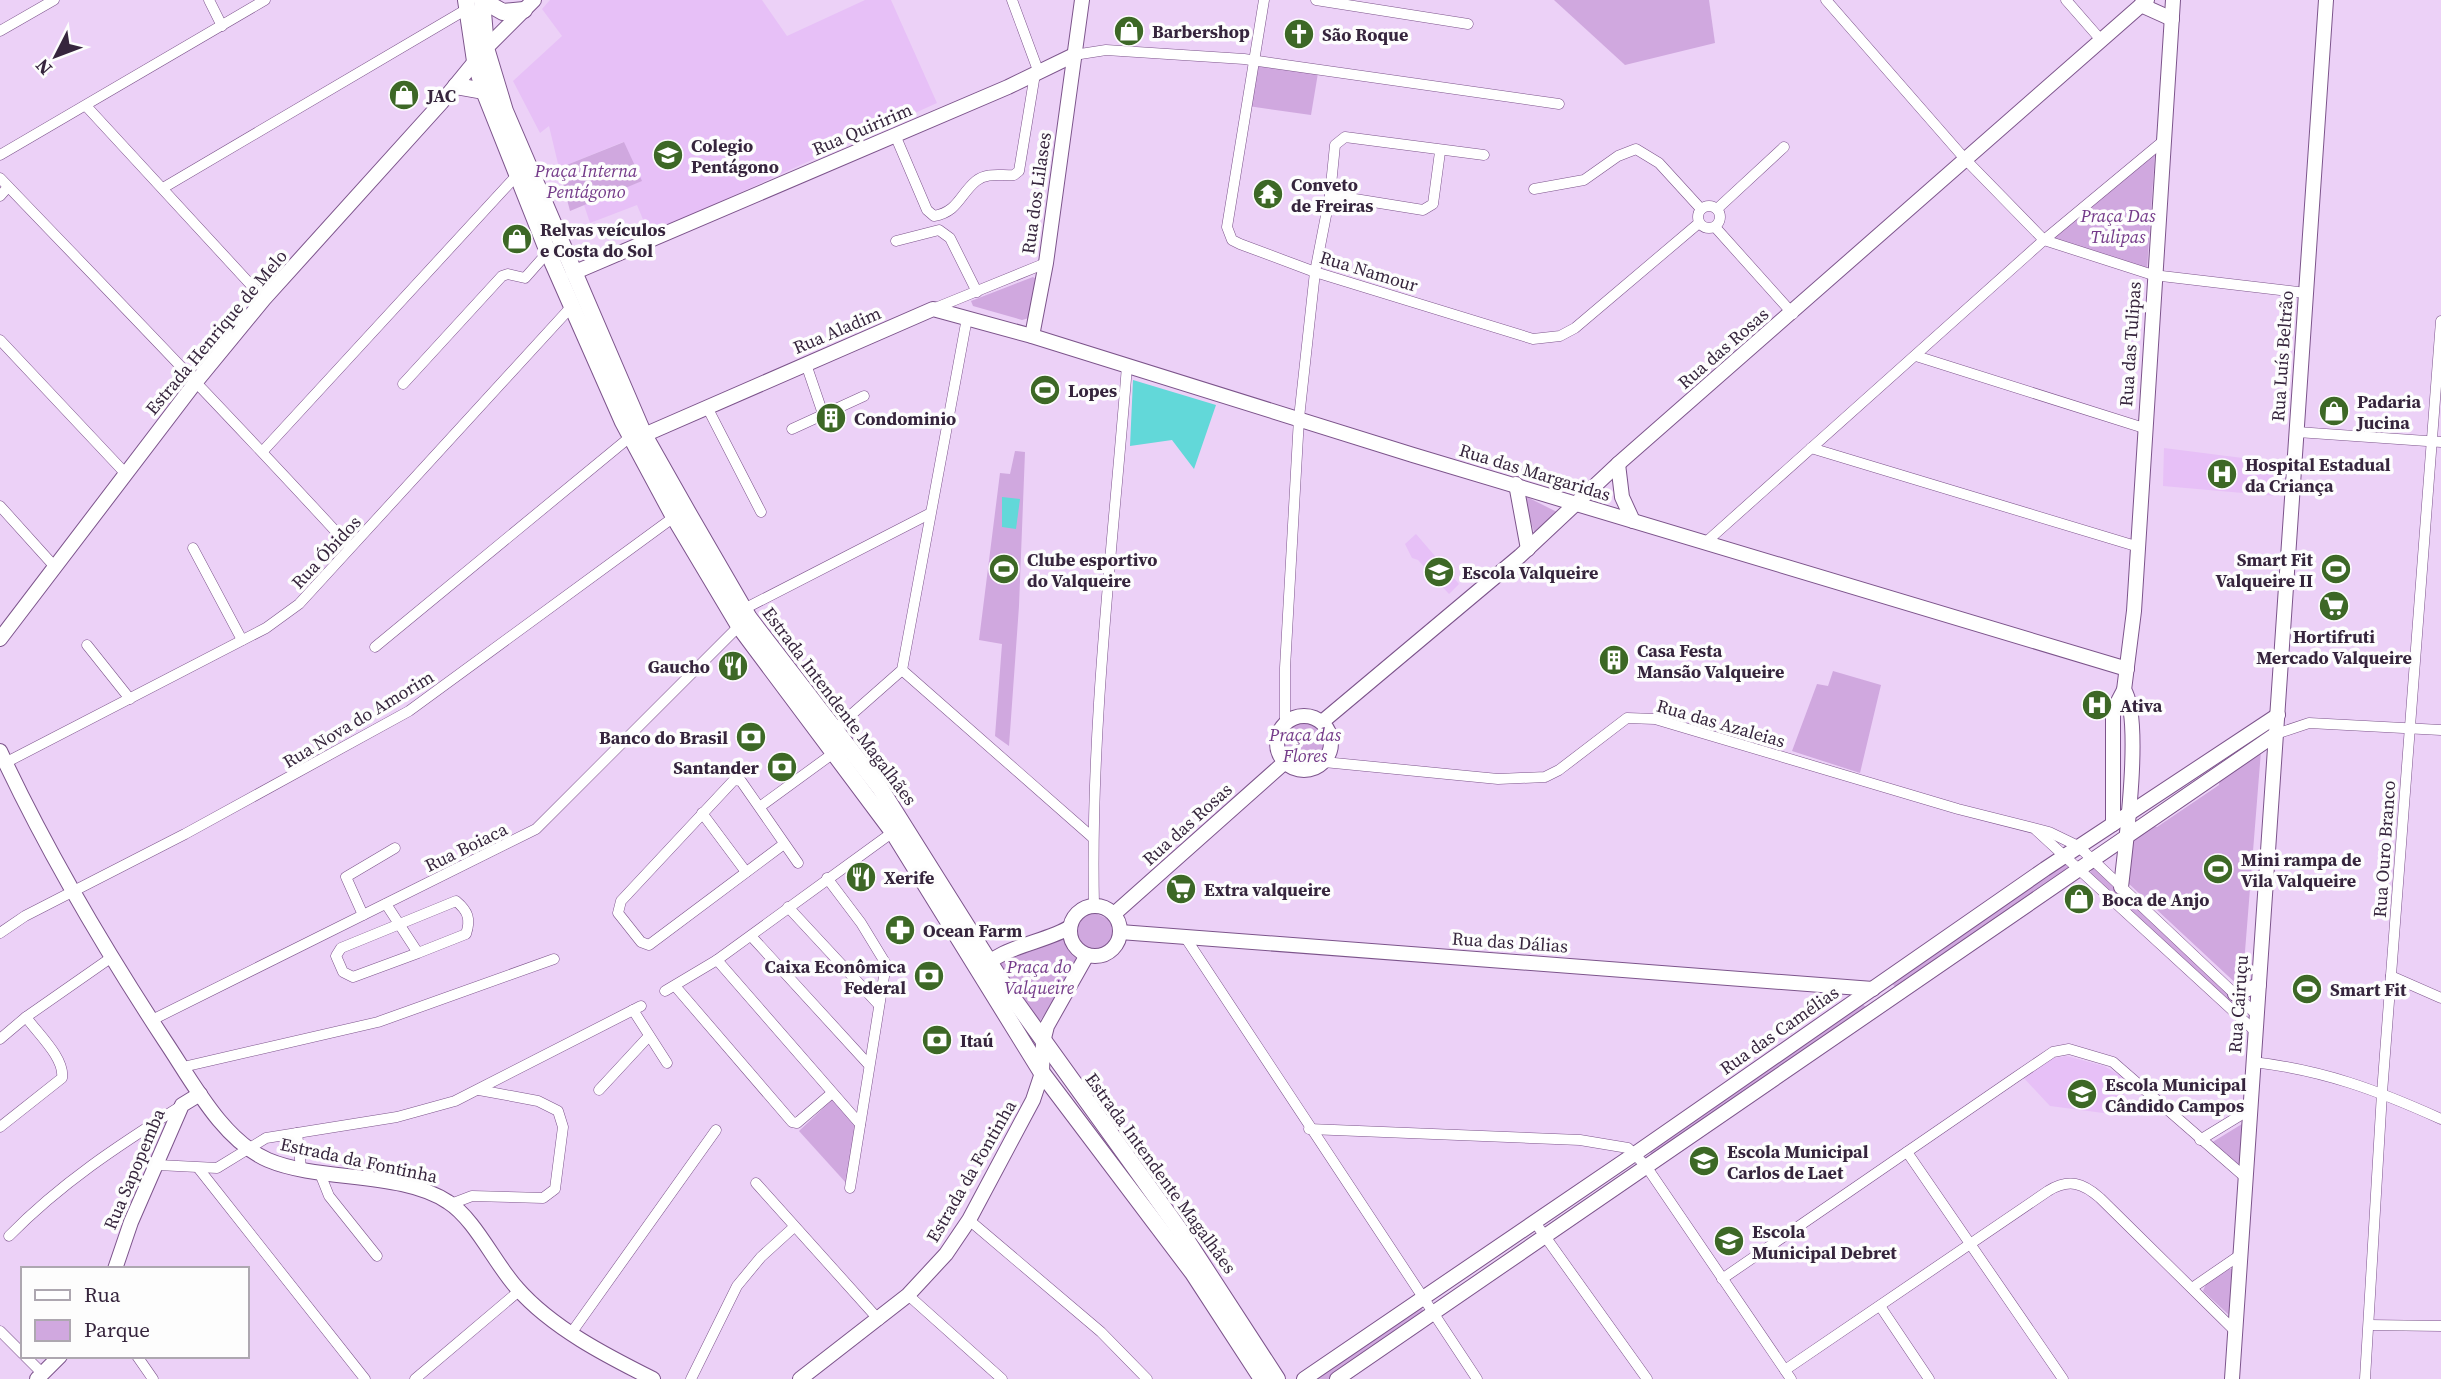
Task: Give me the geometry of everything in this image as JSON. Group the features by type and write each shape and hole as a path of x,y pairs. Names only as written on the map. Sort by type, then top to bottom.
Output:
{"main road":[{"path":"482,0 503,12 529,5"},
{"name":"Estrada Intendente Magalhães","path":"482,0 480,54 484,91 572,306 674,517 739,626 893,832 1042,1073 1192,1273 1262,1379"},
{"name":"Estrada Intendente Magalhães","path":"466,4 480,54 573,273 637,436 744,609 890,803 1043,1042 1192,1247 1277,1379"},
{"path":"456,86 484,91"}],"street":[{"path":"0,31 54,0"},
{"path":"209,0 222,26"},
{"path":"0,155 87,107 265,0"},
{"path":"895,135 927,210 934,216 950,211 976,181 994,174 1014,175 1019,171 1037,74 1012,0"},
{"path":"1082,0 1074,55 1106,50 1253,60 1559,104"},
{"name":"Rua Namour","path":"1264,0 1228,233 1240,244 1315,272 1533,339 1547,340 1575,328 1699,223"},
{"path":"1316,0 1468,24"},
{"path":"1826,0 1965,159 2044,240 2154,275 2306,293"},
{"path":"2066,0 2101,40"},
{"name":"Rua das Tulipas","path":"2113,824 2113,711 2124,690 2139,547 2144,428 2173,0"},
{"name":"Rua Luís Beltrão","path":"2278,715 2326,0"},
{"path":"2144,2 2172,19"},
{"name":"Rua das Rosas","path":"1322,722 1528,549 1618,464 1793,314 2144,2"},
{"path":"163,188 466,4"},
{"name":"Estrada Henrique de Melo","path":"0,639 195,383 264,299 456,86 480,54 529,5"},
{"name":"Rua Quiririm","path":"573,273 1037,74 1074,55"},
{"name":"Rua dos Lilases","path":"1032,336 1046,263 1074,55"},
{"path":"87,107 264,299"},
{"path":"1285,724 1303,716 1322,722 1331,737 1329,755 1324,762 1305,770 1285,762 1280,755 1278,739 1285,724 1284,668 1299,418 1315,272 1330,195 1335,145 1340,139 1484,155"},
{"path":"1705,543 2044,240 2162,142"},
{"path":"1717,209 1784,147"},
{"path":"1534,188 1584,180 1618,156 1636,149 1658,163 1701,209"},
{"path":"1330,195 1423,210 1429,208 1433,204 1440,152"},
{"path":"263,451 518,174"},
{"path":"0,178 263,451 350,547"},
{"path":"0,196 9,187"},
{"path":"1707,206 1717,209 1720,218 1715,227 1708,229 1699,223 1701,209 1707,206"},
{"path":"1715,227 1793,314"},
{"path":"896,241 939,230 950,238 977,292"},
{"path":"403,384 502,276 508,274 525,278 548,252"},
{"name":"Rua Aladim","path":"637,436 1046,263"},
{"name":"Rua Óbidos","path":"3,757 130,699 266,628 299,604 572,306"},
{"name":"Rua das Margaridas","path":"933,309 1032,336 1633,522 2127,669"},
{"path":"835,729 902,670 967,318"},
{"name":"Rua Ouro Branco","path":"2365,1379 2390,976 2435,441 2441,321"},
{"path":"0,340 126,474"},
{"path":"1916,356 2144,428"},
{"path":"806,364 824,414"},
{"path":"1094,906 1092,837 1127,366"},
{"path":"792,429 864,396"},
{"path":"707,407 761,512"},
{"path":"2297,432 2435,441"},
{"path":"375,647 637,436"},
{"path":"1811,448 2139,547"},
{"path":"1618,464 1622,497 1633,522"},
{"path":"1516,484 1528,549"},
{"path":"0,506 55,567"},
{"path":"744,609 929,514"},
{"name":"Rua Nova do Amorim","path":"0,933 25,916 332,755 409,711 674,517"},
{"path":"193,548 242,640"},
{"name":"Rua Boiaca","path":"152,1020 523,836 545,822 739,626"},
{"path":"87,645 130,699"},
{"path":"902,670 1092,837"},
{"name":"Rua das Tulipas","path":"2121,887 2129,813 2132,710 2124,690"},
{"name":"Rua Cairuçu","path":"2232,1379 2278,715"},
{"name":"Rua das Camélias","path":"1304,1379 1636,1153 2078,846 2278,715"},
{"name":"Rua das Azaleias","path":"1324,762 1498,779 1545,777 1559,771 1626,718 1645,717 2059,835 2078,846"},
{"path":"2276,734 2308,723 2441,730"},
{"name":"Rua das Camélias","path":"1337,1379 2276,734"},
{"path":"761,806 835,752"},
{"name":"Estrada da Fontinha","path":"3,757 73,893 112,957 200,1094 248,1147 267,1160 416,1189 451,1203 519,1291 572,1332 653,1379"},
{"name":"Rua das Rosas","path":"1114,914 1285,762"},
{"path":"784,844 647,946 620,917 617,910 621,901 731,782 737,779 761,806 798,863"},
{"path":"702,813 746,872"},
{"name":"Rua das Azaleias","path":"2035,829 2255,1031"},
{"path":"832,1093 805,1119 792,1122 670,988 717,960 893,832"},
{"path":"2078,846 2257,1015"},
{"path":"363,915 346,877 396,848"},
{"path":"827,878 884,956 886,964 850,1188"},
{"path":"456,901 465,909 470,923 466,934 418,953 353,977 343,972 336,956 341,948 398,924 456,901"},
{"path":"386,904 418,953"},
{"path":"981,976 989,960 1049,939 1070,927 1081,910 1094,906 1114,914 1120,932 1117,945 1107,954 1087,955 1076,947 1070,927"},
{"path":"788,907 878,1005"},
{"name":"Rua das Dálias","path":"1120,932 1871,988 1896,994"},
{"path":"751,936 869,1065"},
{"path":"1185,937 1308,1129 1477,1379"},
{"path":"2164,947 2174,937"},
{"path":"1043,1042 1052,1015 1087,955"},
{"path":"0,1039 26,1017 112,957"},
{"path":"183,1067 378,1022 554,958"},
{"path":"717,960 860,1124"},
{"path":"2390,976 2441,998"},
{"path":"2235,994 2259,985"},
{"path":"158,1165 198,1168 227,1164 248,1147 266,1138 397,1117 454,1101 637,1008 649,1036 667,1063"},
{"path":"0,1127 62,1078 62,1069 26,1017"},
{"path":"599,1090 649,1036"},
{"name":"Estrada da Fontinha","path":"800,1379 879,1320 908,1295 946,1254 969,1220 1022,1123 1042,1073 1043,1042"},
{"path":"1722,1279 2053,1052 2069,1049 2113,1062 2246,1178"},
{"path":"2253,1062 2309,1069 2382,1093 2441,1119"},
{"path":"451,1203 472,1196 543,1198 555,1189 563,1127 558,1111 538,1101 479,1090"},
{"name":"Rua Sapopemba","path":"116,1267 131,1222 182,1105 200,1094"},
{"path":"9,1236 41,1203 97,1158 182,1105"},
{"path":"2200,1140 2249,1110"},
{"path":"1308,1129 1580,1140 1618,1144 1636,1153 1788,1375 1880,1306 2057,1186 2083,1184 2235,1331"},
{"path":"572,1332 716,1130"},
{"path":"297,1133 301,1168"},
{"path":"1907,1152 2063,1379"},
{"path":"198,1168 365,1379"},
{"path":"319,1171 329,1196 377,1256"},
{"path":"756,1183 879,1320"},
{"path":"969,1220 1101,1332 1147,1379"},
{"path":"1534,1221 1647,1379"},
{"path":"691,1379 737,1286 761,1257 794,1227"},
{"path":"2192,1288 2240,1255"},
{"path":"415,1379 519,1291"},
{"path":"908,1295 1002,1379"},
{"path":"1880,1306 1929,1379"},
{"path":"2369,1325 2441,1326"},
{"path":"0,1331 21,1352"},
{"path":"26,1358 40,1377 58,1358"},
{"path":"138,1358 153,1379"}],"shaded area":[{"path":"550,0 762,0 787,36 865,0 891,0 937,103 649,234 637,205 590,223 584,205 641,181 623,142 559,168 549,126 540,133 513,81 562,36 542,9"},
{"path":"1133,380 1216,405 1194,469 1172,440 1130,446"},
{"name":"Hospital Estadual da Criança","path":"2164,448 2282,463 2277,496 2163,486"},
{"path":"1002,497 1020,499 1016,529 1002,527"},
{"name":"Escola Valqueire","path":"1416,534 1459,584 1449,594 1418,560 1412,558 1405,544"},
{"name":"Escola Municipal Cândido Campos","path":"2067,1056 2104,1066 2132,1082 2111,1114 2050,1106 2021,1075 2054,1058"}],"green space":[{"path":"1554,0 1709,0 1715,43 1625,65"},
{"path":"1258,56 1269,58 1263,65 1318,73 1311,115 1248,106"},
{"name":"Praça Interna Pentágono","path":"624,142 642,181 570,211 559,168"},
{"name":"Praça Das Tulipas","path":"2155,153 2147,269 2052,238"},
{"path":"1033,277 1038,280 1029,318 1022,320 973,306 971,301"},
{"name":"Clube esportivo do Valqueire","path":"1015,451 1025,452 1019,606 1009,746 995,736 1002,644 979,640 1000,473 1010,474"},
{"path":"1523,495 1557,512 1534,532"},
{"path":"1833,671 1881,685 1860,773 1792,751 1817,684 1828,686"},
{"name":"Praça das Flores","path":"1306,721 1322,728 1329,744 1322,760 1306,767 1290,760 1283,744 1290,728"},
{"path":"2261,751 2242,989 2127,882 2132,838 2151,825 2157,827 2219,785 2220,779"},
{"path":"2062,862 2069,865 2069,869 1897,988 1892,984"},
{"path":"2094,866 2247,1012 2243,1014 2089,875"},
{"name":"Praça do Valqueire","path":"1093,912 1110,920 1114,937 1101,950 1091,951 1039,1022 996,964 1059,940 1079,920"},
{"path":"1861,1003 1866,1007 1651,1155 1650,1151"},
{"path":"833,1099 857,1125 847,1184 799,1131"},
{"path":"2242,1124 2239,1165 2211,1143"},
{"path":"2224,1269 2233,1269 2229,1315 2203,1291 2207,1281"},
{"path":"1419,1306 1425,1312 1332,1379 1312,1379"}],"place":[{"name":"Barbershop","path":"1129,31"},
{"name":"São Roque","path":"1299,34"},
{"name":"JAC","path":"404,95"},
{"name":"Colegio Pentágono","path":"668,155"},
{"name":"Conveto de Freiras","path":"1268,194"},
{"name":"Relvas veículos e Costa do Sol","path":"517,239"},
{"name":"Lopes","path":"1045,390"},
{"name":"Padaria Jucina","path":"2334,411"},
{"name":"Condominio","path":"831,418"},
{"name":"Hospital Estadual da Criança","path":"2222,474"},
{"name":"Clube esportivo do Valqueire","path":"1004,569"},
{"name":"Smart Fit Valqueire II","path":"2336,569"},
{"name":"Escola Valqueire","path":"1439,572"},
{"name":"Hortifruti Mercado Valqueire","path":"2334,606"},
{"name":"Casa Festa Mansão Valqueire","path":"1614,660"},
{"name":"Gaucho","path":"733,666"},
{"name":"Ativa","path":"2097,705"},
{"name":"Banco do Brasil","path":"751,737"},
{"name":"Santander","path":"782,767"},
{"name":"Mini rampa de Vila Valqueire","path":"2218,869"},
{"name":"Xerife","path":"861,877"},
{"name":"Extra valqueire","path":"1181,889"},
{"name":"Boca de Anjo","path":"2079,899"},
{"name":"Ocean Farm","path":"900,930"},
{"name":"Caixa Econômica Federal","path":"929,976"},
{"name":"Smart Fit","path":"2307,989"},
{"name":"Itaú","path":"937,1040"},
{"name":"Escola Municipal Cândido Campos","path":"2082,1094"},
{"name":"Escola Municipal Carlos de Laet","path":"1704,1161"},
{"name":"Escola Municipal Debret","path":"1729,1241"}]}
